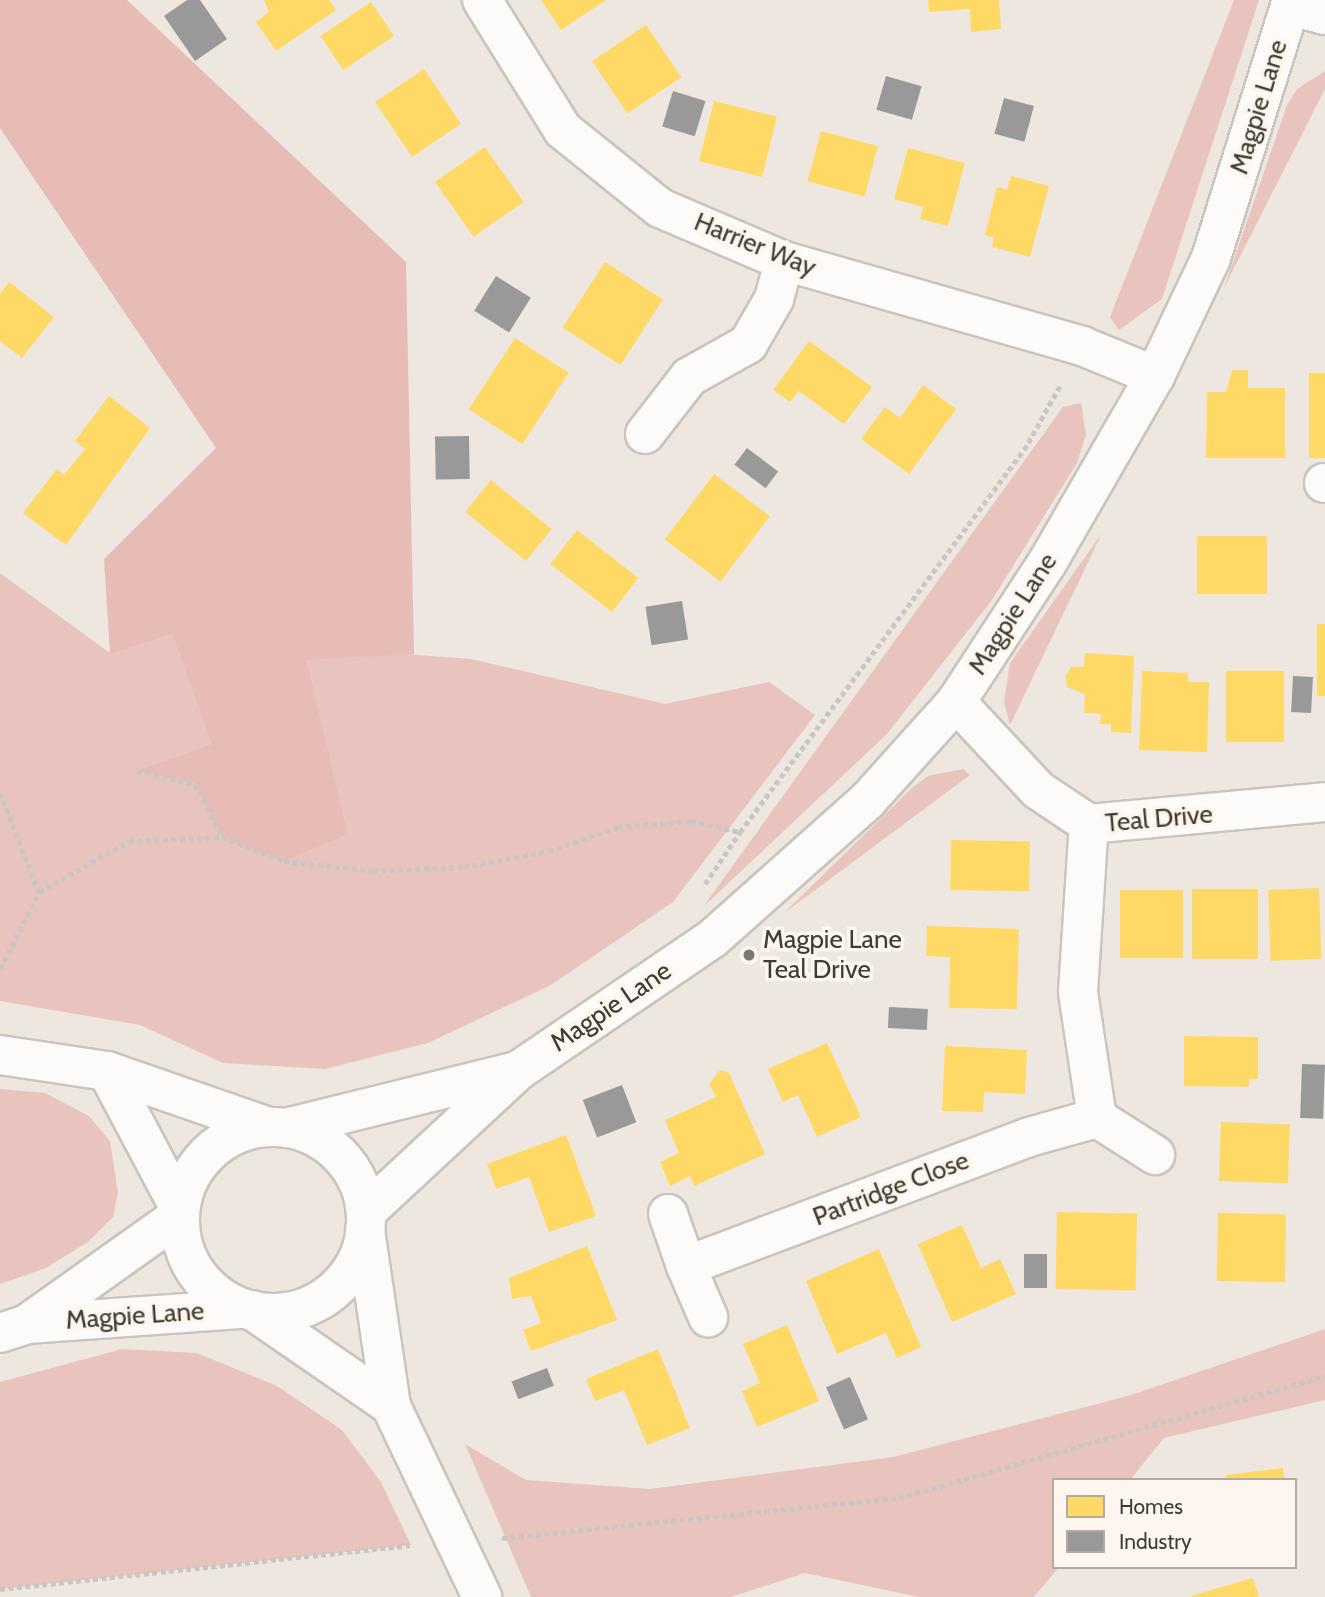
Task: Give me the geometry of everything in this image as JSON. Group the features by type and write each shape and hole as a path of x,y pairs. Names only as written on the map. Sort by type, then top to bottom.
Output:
{"street":[{"name":"Harrier Way","path":"482,0 564,130 660,208 784,261 1082,346 1155,376"},
{"name":"Magpie Lane","path":"366,1221 519,1070 712,939 867,801 956,702 1047,563 1155,376 1211,258 1303,7"},
{"path":"645,434 689,377 748,344 774,299 784,261"},
{"name":"Teal Drive","path":"956,702 1038,790 1089,824 1325,802"},
{"path":"1089,824 1078,992 1097,1118 1155,1155"},
{"path":"0,1055 107,1071 315,1137 341,1156 358,1182 366,1221 391,1406 460,1542 482,1597"},
{"name":"Magpie Lane","path":"277,1127 519,1070"},
{"path":"107,1071 180,1212"},
{"name":"Partridge Close","path":"687,1266 1029,1137 1097,1118"},
{"path":"277,1127 229,1137 206,1154 192,1172 180,1212 183,1246 195,1272 391,1406"},
{"name":"Magpie Lane","path":"13,1329 180,1212"},
{"path":"668,1214 708,1317"},
{"path":"248,1309 299,1309 327,1296 357,1261 366,1221"},
{"name":"Magpie Lane","path":"13,1329 248,1309"}],"path":[{"path":"0,970 39,892 129,841 222,837 284,861 373,872 464,867 549,851 618,827 691,821 740,832 1024,450 1082,346"},
{"path":"137,771 195,784 222,837"},
{"path":"0,793 39,892"},
{"path":"0,1589 899,1498 1325,1376"}],"shaded area":[{"path":"0,0 127,0 406,262 414,654 307,660 348,834 284,861 222,837 195,784 137,771 212,744 172,634 110,654 104,559 216,448 0,128"},
{"path":"1234,0 1259,0 1162,299 1119,330 1110,317"},
{"path":"1325,71 1325,89 1224,288 1287,105 1297,89"},
{"path":"1081,403 1086,435 1077,463 992,600 887,734 703,907 1063,407"},
{"path":"1102,533 1010,725 1004,702 1010,663"},
{"path":"0,573 110,653 172,634 213,744 138,771 195,784 223,837 348,834 307,660 380,652 471,659 665,704 769,682 815,715 673,902 551,985 428,1043 325,1069 223,1063 140,1025 0,1001"},
{"path":"963,769 970,775 783,914 913,787 928,776"},
{"path":"0,1089 45,1093 89,1116 110,1141 118,1193 113,1217 88,1242 46,1268 0,1284"},
{"path":"1325,1329 1325,1400 1164,1438 1132,1478 1052,1478 1052,1569 1057,1569 1034,1597 919,1597 805,1573 731,1597 531,1597 465,1444 526,1480 650,1489 893,1457 1128,1396"},
{"path":"122,1349 197,1353 277,1386 342,1430 381,1482 411,1545 0,1589 0,1382"}],"building: Homes":[{"path":"264,0 329,0 336,10 276,51 256,22 269,12"},
{"path":"541,0 606,0 561,30"},
{"path":"928,0 999,0 1001,29 971,32 970,9 929,12"},
{"path":"371,2 394,36 343,70 320,36"},
{"path":"646,25 681,77 627,114 592,61"},
{"path":"424,69 461,124 412,157 375,102"},
{"path":"714,101 777,117 762,177 699,161"},
{"path":"821,131 878,146 865,196 808,181"},
{"path":"485,147 523,202 473,237 435,182"},
{"path":"908,148 965,163 948,226 920,219 923,207 894,199"},
{"path":"1011,176 1049,186 1030,257 992,247 994,238 985,235 997,187 1007,190"},
{"path":"605,262 663,300 620,365 563,327"},
{"path":"9,282 54,317 22,358 0,341 0,294"},
{"path":"515,338 569,373 522,444 469,409"},
{"path":"809,341 872,387 844,424 799,391 790,402 773,390"},
{"path":"1232,370 1248,370 1248,388 1285,388 1285,458 1206,458 1207,392 1226,392"},
{"path":"1309,373 1325,373 1325,458 1309,458"},
{"path":"923,385 956,409 909,474 861,439 885,407 900,418"},
{"path":"109,396 150,428 66,545 23,513 57,469 64,475 85,449 75,441"},
{"path":"714,474 770,516 721,582 665,539"},
{"path":"491,480 552,529 526,561 465,512"},
{"path":"577,530 638,578 612,612 551,564"},
{"path":"1197,536 1267,536 1267,594 1197,594"},
{"path":"1317,624 1325,624 1325,696 1317,696"},
{"path":"1085,653 1134,656 1131,733 1111,732 1111,724 1100,724 1101,714 1084,713 1085,694 1067,687 1066,675 1071,667 1084,667"},
{"path":"1142,671 1188,673 1188,682 1209,682 1207,752 1139,750"},
{"path":"1226,671 1284,671 1284,742 1226,742"},
{"path":"951,840 1030,841 1029,891 950,890"},
{"path":"1319,888 1321,959 1271,961 1268,890"},
{"path":"1192,889 1258,889 1258,959 1192,959"},
{"path":"1120,890 1183,890 1183,958 1120,958"},
{"path":"927,926 1019,929 1017,1009 949,1008 950,957 926,956"},
{"path":"1184,1036 1258,1037 1258,1079 1249,1079 1249,1087 1184,1086"},
{"path":"827,1043 861,1117 817,1137 798,1095 783,1102 768,1069"},
{"path":"945,1046 1027,1050 1025,1094 984,1092 983,1112 942,1111"},
{"path":"720,1070 729,1073 765,1154 694,1186 690,1176 670,1186 660,1162 679,1153 665,1120 716,1097 709,1084"},
{"path":"1221,1122 1290,1124 1288,1183 1219,1181"},
{"path":"566,1135 596,1216 549,1232 529,1177 496,1189 487,1164"},
{"path":"1057,1212 1137,1213 1136,1290 1056,1289"},
{"path":"1218,1213 1286,1214 1285,1282 1217,1281"},
{"path":"962,1225 981,1268 1000,1259 1016,1294 952,1322 918,1244"},
{"path":"587,1246 617,1320 531,1351 523,1330 541,1323 531,1296 512,1299 509,1278"},
{"path":"879,1249 921,1347 897,1358 886,1333 837,1354 806,1281"},
{"path":"787,1325 819,1401 757,1427 742,1391 760,1383 743,1344"},
{"path":"658,1349 690,1428 647,1445 624,1390 595,1401 586,1379"},
{"path":"1283,1468 1284,1478 1227,1478 1226,1475"},
{"path":"1253,1578 1259,1597 1191,1596"}],"building: Industry":[{"path":"187,0 200,0 227,39 195,61 164,16"},
{"path":"886,76 922,86 912,120 876,110"},
{"path":"673,91 706,101 695,136 662,126"},
{"path":"1004,98 1034,106 1024,142 994,134"},
{"path":"496,276 531,298 509,332 474,311"},
{"path":"469,436 470,479 436,480 435,437"},
{"path":"747,448 778,471 766,488 734,465"},
{"path":"682,601 688,640 652,645 645,607"},
{"path":"1293,676 1313,677 1311,713 1291,712"},
{"path":"889,1007 928,1009 927,1030 888,1028"},
{"path":"1302,1064 1325,1065 1323,1119 1300,1118"},
{"path":"622,1085 636,1122 597,1137 583,1100"},
{"path":"1024,1254 1047,1254 1047,1288 1024,1288"},
{"path":"547,1368 554,1386 518,1399 512,1382"},
{"path":"850,1377 868,1419 844,1430 826,1387"}],"place":[{"name":"Magpie Lane Teal Drive","path":"749,955"}]}
